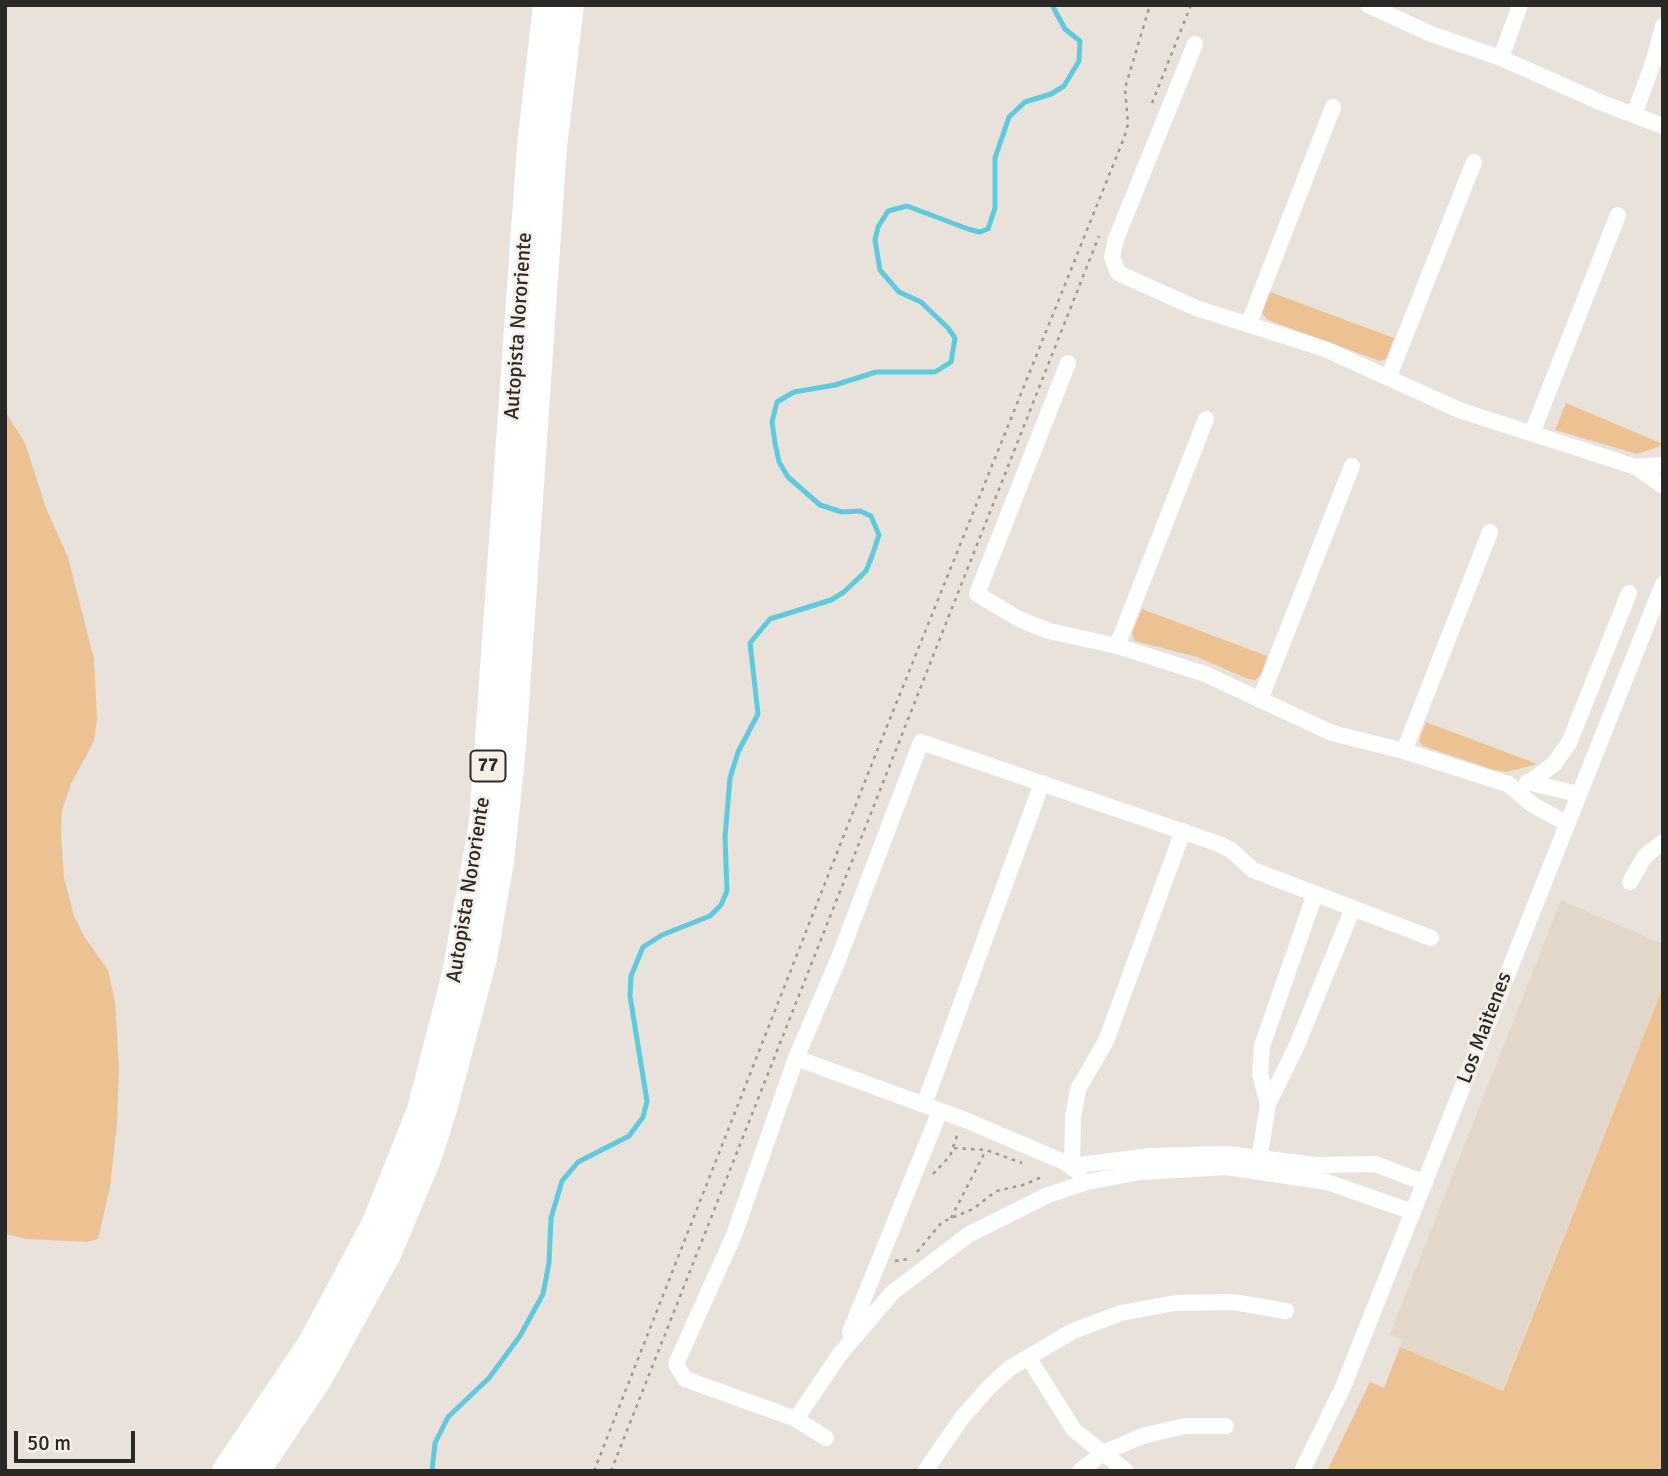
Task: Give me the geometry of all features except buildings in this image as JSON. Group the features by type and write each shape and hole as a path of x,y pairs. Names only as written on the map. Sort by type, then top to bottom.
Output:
{"highway":[{"name":"Autopista Nororiente","path":"226,1471 318,1333 376,1223 421,1110 456,974 475,880 484,810 532,137 547,5"},
{"name":"Autopista Nororiente","path":"256,1471 324,1370 387,1254 427,1159 483,958 500,861 512,748 553,146 570,5"}],"street":[{"path":"1368,5 1431,34 1501,58 1663,126"},
{"path":"1501,58 1520,5"},
{"path":"1634,115 1663,26"},
{"path":"1195,44 1116,239 1112,263 1122,276 1159,293 1289,335 1389,376 1459,410 1636,467 1663,486"},
{"path":"1248,323 1333,107"},
{"path":"1389,376 1474,162"},
{"path":"1532,433 1618,215"},
{"path":"1068,363 977,594 1019,619 1049,631 1117,646 1181,665 1332,733 1404,751 1508,784 1533,805 1566,823"},
{"path":"1117,646 1206,419"},
{"path":"1636,467 1661,463"},
{"path":"1260,700 1352,466"},
{"path":"1404,751 1490,532"},
{"name":"Los Maitenes","path":"1302,1471 1343,1387 1663,583"},
{"path":"1530,782 1555,764 1569,743 1629,593"},
{"path":"826,1438 796,1419 685,1379 676,1364 734,1235 796,1058 838,960 921,742 1183,831 1231,850 1253,870 1431,938"},
{"path":"1508,784 1530,782 1578,794"},
{"path":"924,1105 1042,783"},
{"path":"1087,1182 1072,1166 1073,1117 1078,1089 1106,1041 1183,831"},
{"path":"1630,882 1645,856 1663,842"},
{"path":"1268,1104 1261,1074 1262,1046 1315,894"},
{"path":"1258,1163 1268,1104 1297,1045 1353,908"},
{"path":"796,1058 963,1119 1041,1160 1072,1166 1187,1154 1258,1163 1375,1164 1424,1183"},
{"path":"840,1354 871,1285 940,1111"},
{"path":"796,1419 840,1354 884,1302 941,1253 968,1235 1048,1195 1087,1182 1169,1168 1226,1167 1258,1163 1348,1187 1413,1212"},
{"path":"871,1285 875,1299 884,1302"},
{"path":"926,1470 972,1404 1010,1368 1097,1321 1148,1307 1216,1302 1286,1311"},
{"path":"1028,1357 1074,1430 1126,1471"},
{"path":"1080,1471 1103,1453 1142,1436 1172,1428 1226,1426"}],"path":[{"path":"593,1471 875,756 1124,138 1128,124 1125,88 1150,5"},
{"path":"1150,109 1191,5"},
{"path":"611,1471 1104,225"},
{"path":"927,1183 953,1148 963,1119"},
{"path":"953,1148 986,1150 1011,1160 1041,1160 1042,1177 1048,1195"},
{"path":"951,1218 986,1150"},
{"path":"881,1257 899,1262 913,1256 942,1222 973,1209 996,1191 1023,1185 1042,1177"},
{"path":"899,1262 900,1255"}],"shaded area":[{"path":"1270,292 1394,338 1386,359 1380,361 1268,320 1262,313"},
{"path":"1566,403 1663,445 1637,454 1555,430"},
{"path":"5,411 25,443 46,508 68,557 94,659 97,719 94,741 71,784 62,810 61,835 64,877 74,916 85,938 108,970 115,1001 119,1068 117,1125 110,1187 98,1239 87,1242 27,1239 5,1234"},
{"path":"1142,609 1267,656 1261,675 1255,680 1248,679 1197,657 1135,641 1132,633"},
{"path":"1426,722 1537,764 1507,772 1494,770 1423,746 1419,741"},
{"path":"1561,900 1663,944 1663,987 1502,1391 1400,1347 1403,1340 1390,1334"},
{"path":"1663,987 1663,1471 1327,1471 1370,1382 1384,1388 1400,1347 1503,1391"}],"waterway":[{"path":"432,1471 435,1443 448,1417 489,1378 520,1336 543,1294 549,1263 551,1218 562,1181 578,1162 629,1136 643,1117 647,1101 630,996 631,976 643,947 662,935 710,916 721,905 727,891 725,837 730,778 738,752 758,714 750,643 770,619 831,600 844,592 866,571 879,535 871,516 860,511 842,512 820,505 788,477 779,462 775,443 772,422 777,402 794,392 835,385 876,372 935,372 951,362 955,338 948,328 921,302 899,292 880,270 875,240 878,227 888,211 907,206 968,229 980,232 988,229 995,208 995,158 1009,117 1025,102 1051,94 1064,86 1079,61 1080,41 1065,29 1052,5"}]}
